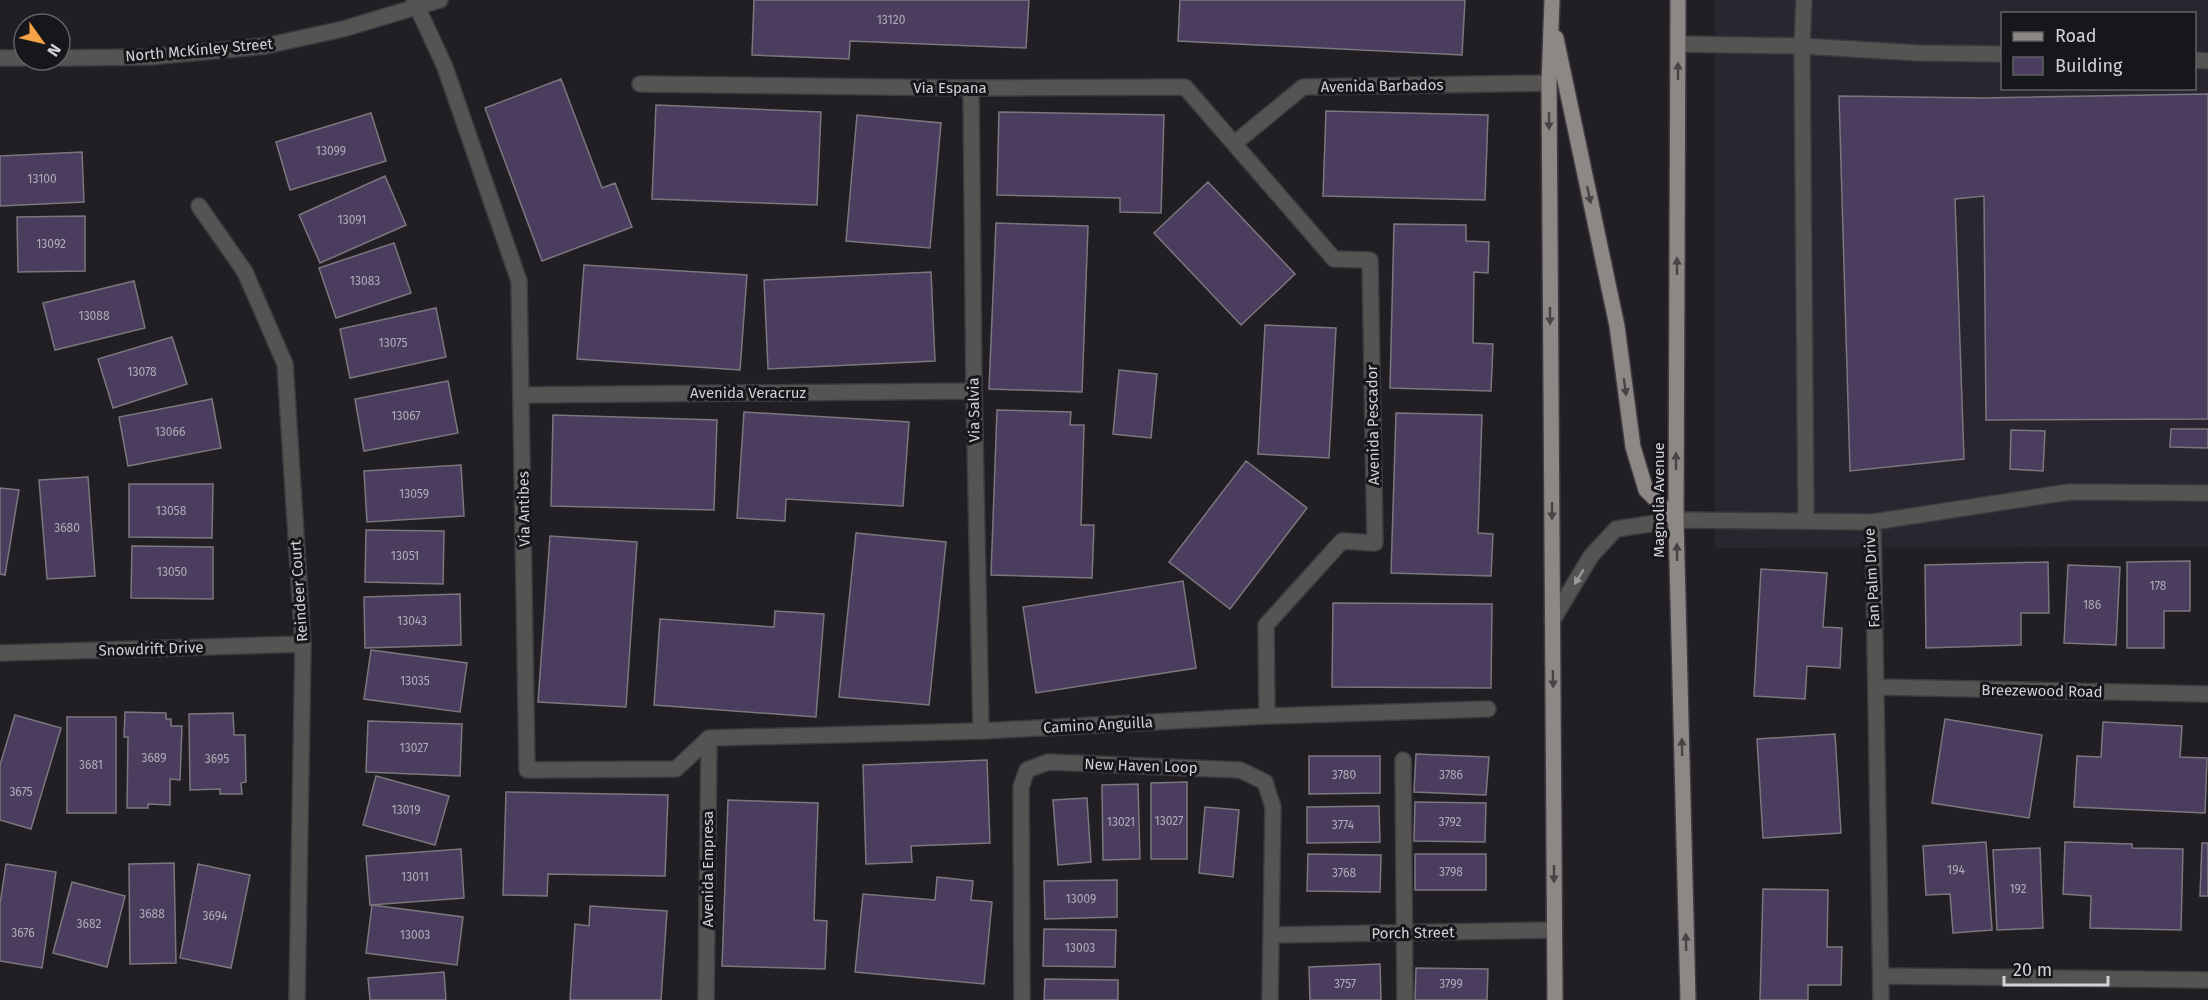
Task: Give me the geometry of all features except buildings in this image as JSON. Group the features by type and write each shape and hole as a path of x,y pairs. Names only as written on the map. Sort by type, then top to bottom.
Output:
{"main road":[{"name":"Magnolia Avenue","path":"1678,0 1676,519 1688,1000"},
{"path":"1552,7 1549,83 1555,1000"},
{"path":"1552,7 1617,326 1633,447 1646,490 1676,519"}],"street":[{"name":"North McKinley Street","path":"72,58 149,57 265,46 343,28 415,4 440,0"},
{"path":"1804,0 1802,46 1806,521"},
{"name":"Via Antibes","path":"415,4 445,67 519,281 527,770 676,769 709,738"},
{"path":"1678,44 1802,46 1919,53 2001,54"},
{"name":"Avenida Barbados","path":"1234,143 1303,87 1549,83"},
{"name":"Via Espana","path":"640,84 971,88 1185,87 1234,143"},
{"name":"Via Salvia","path":"971,88 981,731"},
{"name":"Avenida Pescador","path":"1234,143 1334,259 1370,260 1375,543 1342,541 1266,625 1267,716"},
{"name":"Reindeer Court","path":"199,206 245,272 285,364 303,645 297,1000"},
{"name":"Avenida Veracruz","path":"522,395 974,392"},
{"path":"1873,522 2068,492 2208,493"},
{"name":"Fan Palm Drive","path":"1552,621 1591,556 1616,529 1676,519 1873,522 1881,1000"},
{"name":"Snowdrift Drive","path":"0,653 303,645"},
{"name":"Breezewood Road","path":"1876,687 2208,694"},
{"name":"Camino Anguilla","path":"709,738 981,731 1267,716 1488,709"},
{"name":"Avenida Empresa","path":"706,1000 709,738"},
{"path":"1403,760 1405,1000"},
{"name":"New Haven Loop","path":"1022,1000 1021,786 1028,770 1048,762 1240,770 1265,782 1273,807 1270,1000"},
{"name":"Porch Street","path":"1271,935 1554,930"},
{"path":"1881,976 2208,980"}],"shaded area":[{"path":"1715,0 2208,0 2208,547 1715,548"}]}
